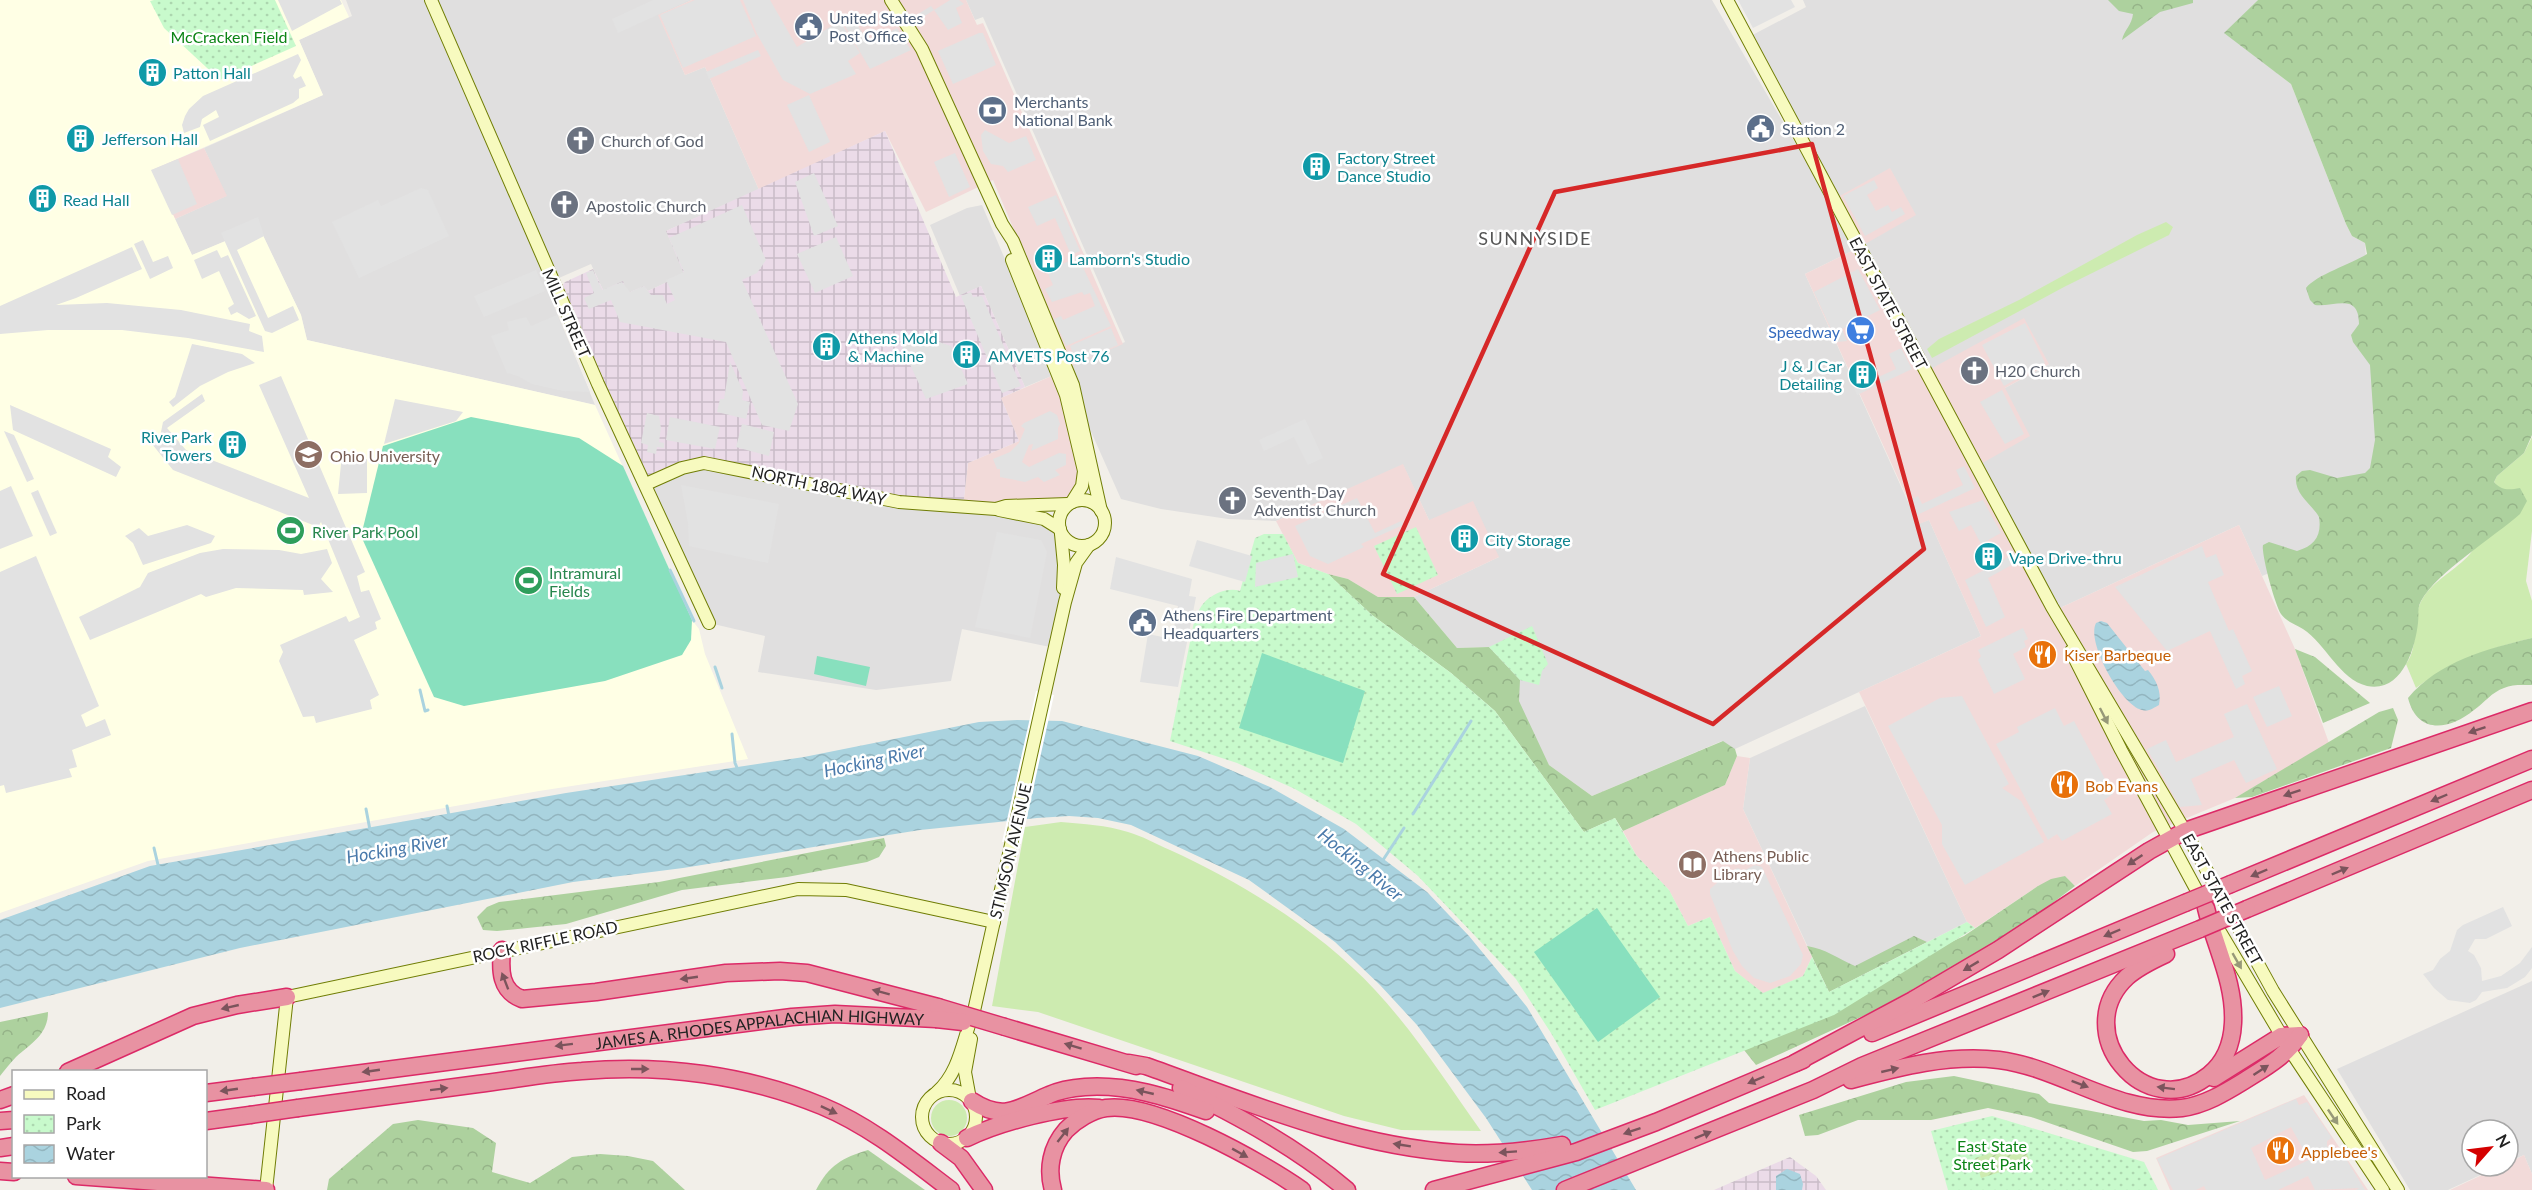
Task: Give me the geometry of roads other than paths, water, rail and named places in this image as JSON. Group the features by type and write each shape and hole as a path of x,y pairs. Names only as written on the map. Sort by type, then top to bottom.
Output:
{"highway":[{"path":"1793,1064 1913,1000 1998,950 2169,839 2185,831 2532,711"},
{"path":"1434,1190 1576,1152 1656,1122 2532,759"},
{"path":"1565,1190 1741,1120 1813,1090 1862,1066 2200,929 2532,790"},
{"path":"2197,1085 2222,1063 2233,1025 2231,986 2206,908"},
{"path":"2200,929 2177,949 2147,963 2128,976 2116,992 2106,1016 2109,1045 2123,1068 2136,1080 2156,1087 2178,1090 2197,1085 2300,1035"},
{"path":"502,950 501,965 505,985 512,994 522,999 596,992 726,973 780,971 807,973 937,1013"},
{"path":"70,1070 193,1016 237,1005 287,997"},
{"name":"JAMES A. RHODES APPALACHIAN HIGHWAY","path":"207,1093 762,1020 835,1014 937,1013 1005,1027 1129,1063 1261,1129 1291,1147 1347,1190"},
{"path":"1813,1090 1910,1066 1970,1058 2001,1060 2046,1071 2134,1104 2184,1108 2227,1091 2285,1043"},
{"path":"1129,1063 1342,1132 1392,1144 1460,1153 1535,1150 1589,1140 1608,1140"},
{"name":"JAMES A. RHODES APPALACHIAN HIGHWAY","path":"207,1121 582,1071 644,1069 698,1073 776,1089 823,1106 855,1122 893,1146 951,1190"},
{"path":"971,1100 988,1110 1005,1113 1020,1110 1049,1094 1069,1089 1128,1089 1176,1100 1261,1129"},
{"path":"967,1138 1028,1118 1063,1110 1118,1107 1147,1113 1221,1142 1281,1175 1302,1190"},
{"path":"1053,1190 1050,1168 1057,1142 1075,1122 1104,1108"},
{"path":"940,1143 961,1158 984,1190"},
{"path":"1591,1190 1665,1150"},
{"path":"103,1178 266,1190"}],"main road":[{"name":"MILL STREET","path":"431,0 598,384 709,623"},
{"path":"891,0 922,49 1002,224 1013,241 1072,385 1105,520 1104,531 1098,540 1089,545 1073,544 1060,531 1059,517 1082,486 1084,471 1058,369 1005,243 1002,224"},
{"name":"EAST STATE STREET","path":"1727,0 2052,607 2185,831 2300,1035 2398,1190"},
{"name":"NORTH 1804 WAY","path":"646,484 682,468 704,463 899,502 996,509 1044,519 1060,531"},
{"path":"1070,503 1089,501 1101,511"},
{"name":"NORTH 1804 WAY","path":"996,509 1006,506 1070,503"},
{"name":"STIMSON AVENUE","path":"1060,531 1065,602"},
{"name":"STIMSON AVENUE","path":"937,1092 953,1073 974,1011 1065,602 1077,560 1089,545"},
{"name":"EAST STATE STREET","path":"2052,607 2060,630 2206,908 2285,1043 2384,1190"},
{"name":"ROCK RIFFLE ROAD","path":"287,997 502,950 808,888 853,891 993,922"},
{"path":"266,1190 287,997"},
{"path":"971,1100 955,1090 937,1092 926,1103 922,1120 929,1135 940,1143 954,1144 967,1138 976,1121 965,1072 974,1011"}],"water":[{"path":"2101,621 2107,623 2145,671 2148,670 2151,674 2159,690 2159,705 2149,710 2142,710 2134,706 2107,672 2096,644 2094,632 2096,623"},
{"name":"Hocking River","path":"1062,721 1198,756 1270,787 1344,829 1427,892 1469,936 1527,1007 1636,1190 1532,1190 1486,1118 1417,1025 1335,942 1249,880 1131,825 1098,818 1069,816 1037,818 920,830 683,868 573,882 240,948 0,1008 0,920 150,866 566,793 804,757 979,722"},
{"path":"1787,1169 1800,1174 1802,1190 1776,1190 1776,1176"}],"waterway":[{"path":"670,570 694,621"},
{"path":"715,667 722,688"},
{"path":"420,690 425,711 428,710"},
{"path":"1413,814 1471,721"},
{"path":"732,734 735,763 738,770"},
{"path":"447,806 449,816"},
{"path":"366,809 370,830"},
{"name":"Hocking River","path":"1383,860 1404,828"},
{"path":"154,848 159,869"}],"place":[{"name":"United States Post Office","path":"808,26"},
{"name":"Patton Hall","path":"152,72"},
{"name":"Merchants National Bank","path":"993,110"},
{"name":"Station 2","path":"1761,128"},
{"name":"Jefferson Hall","path":"81,138"},
{"name":"Church of God","path":"580,140"},
{"name":"Factory Street Dance Studio","path":"1316,166"},
{"name":"Read Hall","path":"42,199"},
{"name":"Apostolic Church","path":"565,205"},
{"name":"Lamborn's Studio","path":"1048,258"},
{"name":"Speedway","path":"1861,331"},
{"name":"Athens Mold & Machine","path":"827,346"},
{"name":"AMVETS Post 76","path":"967,355"},
{"name":"H20 Church","path":"1974,370"},
{"name":"J & J Car Detailing","path":"1863,374"},
{"name":"River Park Towers","path":"233,445"},
{"name":"Ohio University","path":"309,455"},
{"name":"Seventh-Day Adventist Church","path":"1233,500"},
{"name":"River Park Pool","path":"291,531"},
{"name":"City Storage","path":"1464,539"},
{"name":"Vape Drive-thru","path":"1988,557"},
{"name":"Intramural Fields","path":"528,581"},
{"name":"Athens Fire Department Headquarters","path":"1142,623"},
{"name":"Kiser Barbeque","path":"2043,654"},
{"name":"Bob Evans","path":"2064,785"},
{"name":"Athens Public Library","path":"1692,864"},
{"name":"Applebee's","path":"2280,1151"}],"district":[{"name":"SUNNYSIDE","path":"1535,238"}],"park label":[{"name":"McCracken Field","path":"229,36"},
{"name":"East State Street Park","path":"1992,1154"}]}
